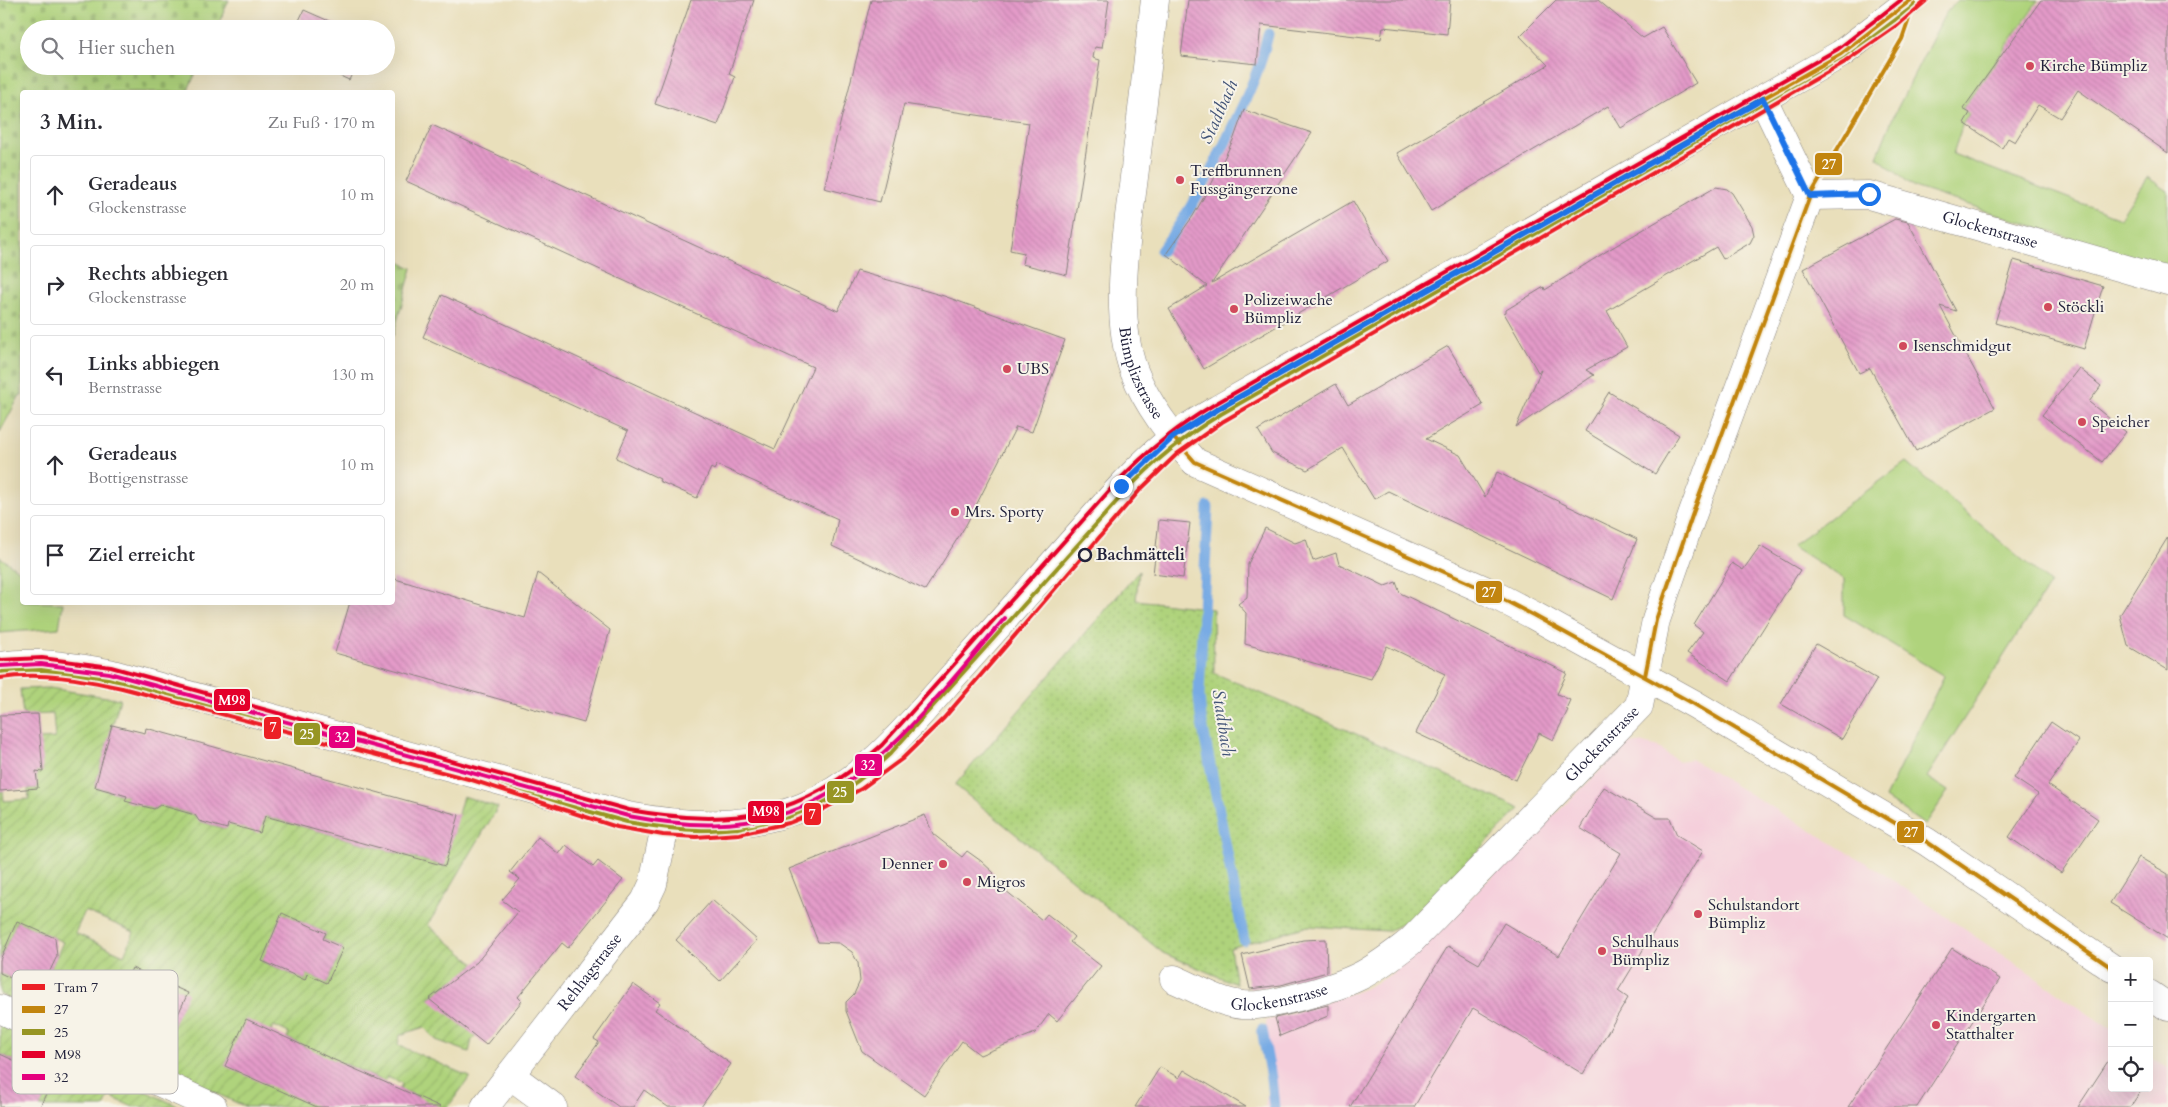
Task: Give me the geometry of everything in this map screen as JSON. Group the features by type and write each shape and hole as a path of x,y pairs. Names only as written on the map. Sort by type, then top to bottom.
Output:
{"street":[{"name":"Bümplizstrasse","path":"1155,0 1130,208 1122,317 1134,370 1142,390 1173,437 1195,462 1485,590 1645,676 1927,842 2108,965"},
{"path":"0,666 48,664 109,673 628,816 666,822 706,825 732,824 777,815 814,802 859,772 904,732 1128,478 1173,437 1218,409 1841,54 1911,0"},
{"path":"1763,99 1810,196"},
{"name":"Glockenstrasse","path":"1174,979 1230,1003 1263,1006 1337,985 1360,976 1410,942 1638,706 1656,620 1693,513 1810,196 1869,194 2168,281"},
{"name":"Rehhagstrasse","path":"486,1107 645,902 653,884 666,822"},
{"path":"2153,997 2168,1007"},
{"path":"0,1009 12,1015"},
{"path":"510,1075 553,1107"},
{"path":"178,1091 213,1107"}],"shaded area":[{"name":"Schulstandort Bümpliz","path":"1641,743 1656,746 1678,761 1691,759 1881,872 2108,1027 2108,1092 2153,1092 2153,1059 2168,1068 2168,1107 1265,1107 1268,1084 1266,1021 1364,989 1393,973 1627,744"}],"green space":[{"path":"0,0 229,0 220,20 20,20 20,75 195,75 188,90 20,90 20,395 0,432"},
{"path":"1957,0 2039,0 1962,109 1969,114 1963,123 1953,154 2120,218 2147,177 2168,191 2168,270 1914,187 1877,157 1893,117 1945,14"},
{"path":"395,260 412,268 395,329"},
{"path":"1906,462 2050,583 1927,777 1948,791 1925,825 1885,798 1944,676 1844,615 1844,579 1792,546"},
{"path":"0,557 20,572 20,605 63,605 59,628 0,633"},
{"path":"1139,571 1136,600 1213,609 1214,673 1363,737 1520,809 1408,921 1387,931 1308,926 1230,948 1236,984 1163,953 955,785"},
{"path":"49,688 120,699 95,787 127,796 125,800 154,809 160,805 195,815 199,821 226,829 228,824 265,816 444,866 463,796 498,807 428,925 474,963 457,983 453,980 429,998 476,1036 472,1040 469,1052 436,1040 424,1027 400,1035 398,1045 470,1077 448,1107 415,1107 419,1097 400,1089 402,1083 387,1077 385,1082 343,1063 323,1107 246,1107 178,1076 178,1013 187,993 178,989 178,970 136,970 132,968 131,970 50,970 63,942 17,921 0,960 0,791 3,791 4,801 29,799 28,789 37,788 36,771 40,739 55,738 53,714 23,715 20,689","holes":["85,911 134,932 124,955 75,933","283,914 326,933 323,939 343,948 327,983 307,974 305,980 262,961","274,1026 289,1033 287,1038 306,1047 285,1092 271,1031"]},
{"path":"0,973 12,979 12,1000 0,994"},
{"path":"0,1025 12,1030 12,1059 0,1054"},
{"path":"46,1094 151,1094 180,1107 133,1107 109,1096 104,1107 40,1107"}],"building":[{"path":"691,0 754,0 729,74 735,77 718,125 655,104"},
{"path":"871,0 1109,0 1102,48 1095,47 1093,58 1100,60 1067,275 1022,264 1024,253 1010,250 1029,123 904,104 880,202 824,188"},
{"path":"1188,0 1450,0 1447,34 1383,27 1381,39 1261,25 1257,64 1181,56"},
{"path":"1556,0 1598,0 1643,38 1662,27 1696,83 1621,128 1608,106 1431,211 1397,153 1548,65 1520,36"},
{"path":"2041,0 2168,0 2168,153 2078,90 2060,118 2038,105 2015,142 2008,138 2002,148 1964,123 1970,113 1963,109"},
{"path":"304,10 327,20 299,20"},
{"path":"338,75 352,75 349,80"},
{"path":"1244,110 1312,133 1212,283 1353,201 1388,261 1204,369 1169,309 1207,286 1166,254 1193,216 1212,183 1234,138"},
{"path":"432,125 838,311 857,271 944,296 1065,340 1032,432 1016,427 966,525 925,590 832,546 838,519 717,465 714,470 711,468 697,498 659,481 660,479 616,458 628,431 423,337 442,295 775,449 813,367 406,181"},
{"path":"1716,187 1727,189 1732,193 1752,226 1754,235 1750,243 1723,259 1716,247 1607,311 1627,347 1586,370 1594,375 1516,427 1541,370 1538,372 1504,313 1506,310 1544,287 1545,290 1610,249"},
{"name":"Isenschmidgut","path":"1895,219 1908,222 1956,311 1940,306 1995,408 1916,451 1870,368 1859,373 1803,269"},
{"name":"Stöckli","path":"2014,260 2103,286 2084,349 1995,323"},
{"path":"1448,346 1483,405 1426,439 1460,455 1485,497 1497,472 1637,539 1613,599 1388,491 1374,499 1343,448 1307,470 1272,453 1258,430 1336,384 1348,405"},
{"name":"Speicher","path":"2079,368 2101,386 2089,402 2126,432 2102,462 2042,415"},
{"path":"1609,392 1679,435 1655,474 1585,431"},
{"path":"1159,520 1190,523 1183,578 1153,574"},
{"path":"1265,528 1295,543 1306,539 1313,561 1336,553 1339,564 1385,586 1396,582 1400,593 1567,673 1557,694 1570,700 1566,709 1568,710 1553,740 1539,733 1516,780 1416,733 1445,674 1387,646 1371,679 1245,644 1246,613 1238,604 1247,597 1248,564"},
{"path":"2168,537 2168,670 2128,646 2120,615"},
{"path":"1760,546 1800,570 1730,681 1687,653 1703,632 1694,625 1732,563 1743,570"},
{"path":"538,573 610,630 584,723 335,653 349,605 395,605 395,579 525,618"},
{"path":"1816,644 1877,679 1842,739 1781,704"},
{"path":"38,714 43,772 36,771 38,788 0,791 0,715"},
{"path":"2051,722 2079,741 2048,785 2098,819 2061,873 2009,837 2038,794 2014,778"},
{"path":"112,725 145,733 146,728 459,815 445,866 265,816 260,833 228,824 227,829 199,821 195,815 160,805 154,809 125,801 127,796 95,787"},
{"name":"Schulhaus Bümpliz","path":"1604,787 1657,818 1670,818 1677,835 1703,851 1618,991 1628,998 1583,1074 1473,1008 1414,1107 1350,1107 1448,946 1479,964 1504,923 1559,956 1621,853 1580,828"},
{"path":"925,815 933,834 962,857 967,851 981,861 994,873 990,878 1042,920 1047,914 1061,925 1074,937 1070,942 1101,966 1057,1021 1049,1014 1035,1033 980,1055 962,1041 924,1095 862,1051 846,1011 846,1002 854,994 860,981 858,963 852,952 839,943 818,942 789,869"},
{"path":"538,837 559,854 566,845 593,867 598,861 623,880 568,948 562,943 518,997 522,1001 486,1045 429,999 477,962 518,912 502,900 520,879 510,872"},
{"path":"2139,857 2168,874 2168,939 2110,903"},
{"path":"712,900 757,940 720,981 676,940"},
{"path":"282,913 326,933 323,939 343,948 327,983 307,974 305,980 262,961"},
{"path":"17,921 55,938 57,956 50,970 12,970 12,979 0,973 0,960"},
{"path":"1326,939 1327,972 1281,985 1250,989 1242,955 1303,940"},
{"name":"Kindergarten Statthalter","path":"1952,948 2000,979 1917,1107 1848,1107"},
{"path":"633,984 660,1003 655,1010 731,1064 701,1107 668,1107 644,1090 633,1107 619,1107 575,1076 599,1042 594,1039"},
{"path":"178,989 188,993 178,1014"},
{"path":"1328,1005 1328,1016 1280,1036 1275,1018"},
{"path":"246,1019 441,1107 317,1107 225,1066"},
{"path":"0,1054 12,1059 12,1094 46,1094 40,1107 0,1107"},
{"path":"2108,1061 2108,1092 2140,1092 2130,1107 2078,1107"},
{"path":"1160,1067 1179,1078 1184,1070 1246,1107 1135,1107"}],"waterway":[{"name":"Stadtbach","path":"1161,251 1191,207 1217,160 1253,82 1268,34"},
{"name":"Stadtbach","path":"1208,507 1199,695 1201,718 1244,940"},
{"name":"Stadtbach","path":"1262,1030 1271,1078 1274,1107"}],"tram line":[{"name":"7","path":"0,678 16,676 61,677 122,688 472,780 617,827 663,835 696,837 739,834 789,823 818,812 861,789 902,759 944,718 1140,490 1177,454 1222,422 1845,62 1898,25 1927,0"}],"transit line":[{"name":"M98","path":"0,660 42,658 111,667 629,810 702,818 734,817 764,812 794,803 823,789 852,770 882,745 1117,482 1151,449 1176,430 1201,412 1838,49 1901,0"},
{"name":"27","path":"1911,0 1841,54 1218,409 1173,437 1195,462 1485,590 1694,704 1927,842 2108,965"},
{"name":"27","path":"1645,676 1656,620 1693,513 1810,196 1902,39 1914,4"},
{"name":"25","path":"1,672 41,670 108,679 627,822 666,828 736,829 768,824 799,814 829,800 859,780 890,754 1126,491 1159,459 1195,431 1221,414 1844,59 1915,5"},
{"name":"32","path":"0,666 41,664 109,673 628,816 693,824 737,823 758,820 800,808 830,793 858,774 886,751 912,725 1005,618"}],"place":[{"name":"Kirche Bümpliz","path":"2030,66"},
{"name":"Treffbrunnen Fussgängerzone","path":"1180,180"},
{"name":"Stöckli","path":"2048,307"},
{"name":"Polizeiwache Bümpliz","path":"1234,309"},
{"name":"Isenschmidgut","path":"1903,346"},
{"name":"UBS","path":"1007,369"},
{"name":"Speicher","path":"2082,422"},
{"name":"Mrs. Sporty","path":"955,512"},
{"name":"Bachmätteli","path":"1085,555"},
{"name":"Denner","path":"943,864"},
{"name":"Migros","path":"967,882"},
{"name":"Schulstandort Bümpliz","path":"1698,914"},
{"name":"Schulhaus Bümpliz","path":"1602,951"},
{"name":"Kindergarten Statthalter","path":"1936,1025"}],"route":[{"path":"1121,486 1173,437 1218,409 1763,99 1810,196 1869,194"}]}
